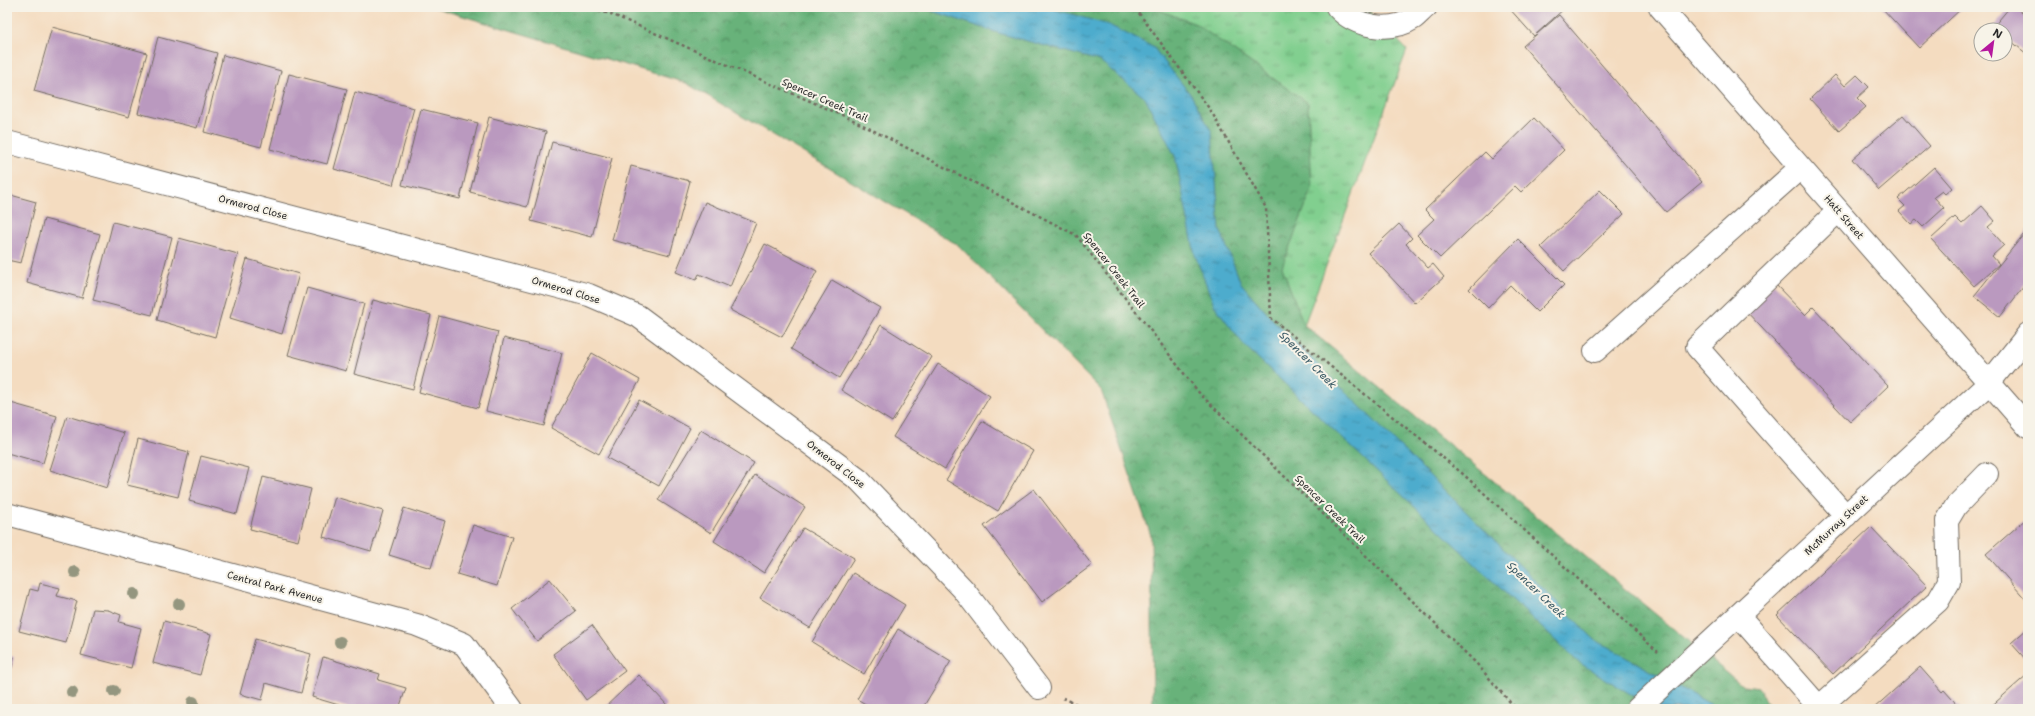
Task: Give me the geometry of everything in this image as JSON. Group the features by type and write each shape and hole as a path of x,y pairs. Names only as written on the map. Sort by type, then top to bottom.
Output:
{"street":[{"path":"1337,7 1343,14 1364,25 1390,27 1414,18 1426,7"},
{"name":"Hatt Street","path":"1660,7 2028,426"},
{"name":"Ormerod Close","path":"7,142 589,295 638,316 859,480 963,589 1039,688"},
{"path":"1595,351 1800,168"},
{"path":"1838,211 1697,347 1846,516"},
{"name":"McMurray Street","path":"1637,709 1989,383 2028,334"},
{"path":"1739,616 1819,707 1938,601 1949,582 1947,521 1956,506 1987,474"},
{"name":"Central Park Avenue","path":"7,514 417,625 464,644 512,709"}],"path":[{"name":"Spencer Creek Trail","path":"581,7 611,14 851,120 1076,235 1200,394 1476,663 1516,709"},
{"path":"1129,7 1138,12 1211,111 1266,208 1271,318 1462,474 1678,671"}],"green space":[{"path":"433,7 1151,7 1196,24 1308,103 1312,189 1282,267 1304,325 1743,686 1760,688 1770,709 1153,709 1151,536 1101,390 958,245 686,83"},
{"path":"1151,7 1366,7 1407,50 1304,325 1282,267 1312,189 1308,103 1196,24"}],"water":[{"name":"Spencer Creek","path":"920,7 1047,7 1109,25 1153,47 1191,95 1212,132 1220,230 1241,283 1271,318 1594,639 1719,709 1655,709 1578,662 1244,345 1214,305 1195,255 1175,156 1145,98 1100,61 998,33"}],"building":[{"path":"1508,7 1566,7 1534,36"},
{"path":"1881,7 1963,7 1919,48"},
{"path":"2010,7 2015,7 2028,18 2028,55 2013,43 2013,22 1997,22"},
{"path":"1559,15 1702,182 1666,212 1523,46"},
{"path":"52,27 147,53 129,117 34,91"},
{"path":"158,37 217,53 197,128 138,113"},
{"path":"223,55 281,71 261,147 204,132"},
{"path":"289,74 347,89 327,164 270,149"},
{"path":"1835,75 1845,86 1857,75 1869,87 1857,98 1866,107 1839,131 1810,99"},
{"path":"355,92 414,108 393,185 334,169"},
{"path":"421,109 478,123 460,199 402,185"},
{"path":"1903,115 1930,146 1879,190 1852,159"},
{"path":"489,117 546,132 527,207 470,192"},
{"path":"1534,118 1564,150 1521,192 1515,186 1440,258 1417,235 1434,219 1425,210 1485,152 1492,159"},
{"path":"552,142 612,158 592,237 531,221"},
{"path":"631,166 690,181 670,255 612,240"},
{"path":"1934,167 1952,188 1945,194 1942,191 1934,197 1944,208 1923,227 1916,220 1911,224 1899,211 1905,206 1898,199"},
{"path":"1600,190 1624,214 1564,271 1541,247"},
{"path":"7,194 36,202 21,263 7,260"},
{"path":"705,202 756,223 730,287 699,274 696,280 676,272"},
{"path":"1982,206 1995,221 1988,227 2004,245 1992,256 1999,264 1974,286 1931,239 1955,217 1962,224"},
{"path":"44,219 100,234 82,298 27,283"},
{"path":"113,222 172,237 152,315 93,300"},
{"path":"1399,224 1412,238 1406,244 1428,268 1433,264 1444,277 1415,303 1368,253"},
{"path":"2028,229 2028,281 2000,317 1974,296"},
{"path":"179,238 238,254 215,337 157,320"},
{"path":"1518,239 1564,285 1537,312 1510,285 1488,308 1469,289"},
{"path":"765,244 817,271 782,337 730,310"},
{"path":"247,259 299,274 282,334 230,318"},
{"path":"832,280 880,308 839,378 791,349"},
{"path":"1774,283 1805,315 1813,307 1888,386 1850,422 1745,310"},
{"path":"307,288 364,304 346,371 288,355"},
{"path":"373,300 431,315 413,389 354,374"},
{"path":"439,316 498,332 478,408 419,392"},
{"path":"881,325 932,357 892,422 841,390"},
{"path":"504,338 562,353 544,426 486,411"},
{"path":"592,353 640,380 599,454 551,428"},
{"path":"938,364 990,396 945,469 893,437"},
{"path":"639,400 690,428 659,486 607,458"},
{"path":"7,402 57,416 43,463 7,453"},
{"path":"67,416 124,433 107,488 50,470"},
{"path":"982,421 1033,451 998,511 946,480"},
{"path":"701,430 754,463 711,533 658,500"},
{"path":"138,439 189,452 178,497 127,485"},
{"path":"201,456 249,468 237,514 189,501"},
{"path":"755,475 805,507 764,573 714,541"},
{"path":"263,477 311,489 298,541 250,529"},
{"path":"1034,489 1092,565 1042,602 984,526"},
{"path":"335,497 383,511 371,551 323,537"},
{"path":"404,508 445,521 431,568 389,555"},
{"path":"2028,517 2028,602 1986,554"},
{"path":"473,525 512,537 497,586 457,574"},
{"path":"1871,527 1927,586 1833,674 1777,615"},
{"path":"803,528 854,558 810,628 760,598"},
{"path":"853,573 905,605 864,674 812,642"},
{"path":"550,579 576,611 537,641 512,609"},
{"path":"40,583 60,588 57,596 77,601 66,643 19,631 30,589 38,591"},
{"path":"93,609 108,610 121,615 119,622 141,628 131,668 81,655"},
{"path":"164,621 211,634 200,675 153,663"},
{"path":"592,625 625,671 586,700 553,654"},
{"path":"2028,628 2028,662 2011,643"},
{"path":"898,629 951,661 922,709 874,709 857,699"},
{"path":"255,639 311,654 301,693 266,683 262,700 240,694"},
{"path":"7,655 14,657 10,675 7,674"},
{"path":"323,657 380,674 378,680 406,688 399,709 352,709 312,697"},
{"path":"1920,667 1942,692 1944,690 1961,709 1873,709"},
{"path":"2028,674 2028,709 1988,709"},
{"path":"639,675 667,705 663,709 603,709"}]}
